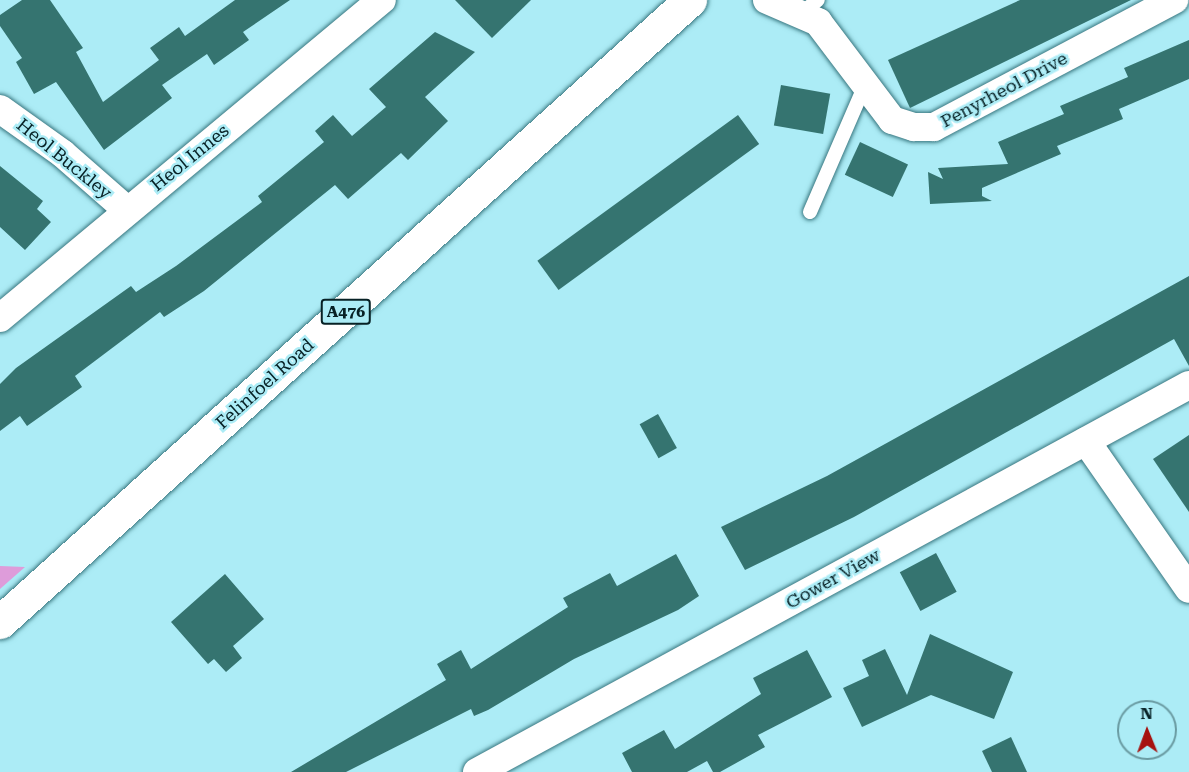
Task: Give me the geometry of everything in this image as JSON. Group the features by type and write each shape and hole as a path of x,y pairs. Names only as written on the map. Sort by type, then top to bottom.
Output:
{"main road":[{"name":"Felinfoel Road","path":"0,622 690,0"}],"street":[{"name":"Heol Innes","path":"0,318 382,0"},
{"name":"Penyrheol Drive","path":"767,0 811,6 818,22 892,120 934,127 1174,0"},
{"name":"Heol Buckley","path":"0,109 63,154 127,210"},
{"name":"Gower View","path":"477,772 1189,385"},
{"path":"1086,441 1189,589"}],"lane":[{"path":"810,212 865,85"}],"shaded area":[{"path":"0,566 25,567 0,589"}],"building":[{"path":"22,0 50,0 83,48 76,52 103,102 159,60 150,48 179,27 185,36 235,0 290,0 243,32 249,40 214,65 207,54 162,85 172,98 104,150 56,82 34,94 16,62 22,58 0,26 0,15"},
{"path":"455,0 531,0 492,38"},
{"path":"1020,0 1131,0 910,108 888,60"},
{"path":"435,32 475,52 425,97 448,121 408,160 401,153 348,199 335,185 204,291 164,317 160,312 75,376 82,387 27,426 20,416 0,431 0,384 16,368 131,286 136,292 176,266 262,202 258,196 324,142 315,131 333,115 352,136 386,107 369,89"},
{"path":"1189,40 1189,79 1119,109 1123,119 1057,146 1061,154 982,188 982,196 992,201 930,204 928,172 943,179 938,168 1008,164 998,142 1064,114 1060,106 1128,77 1124,68"},
{"path":"781,85 830,94 823,134 774,125"},
{"path":"738,115 759,144 559,290 537,261"},
{"path":"860,142 908,164 893,197 845,175"},
{"path":"0,166 43,201 37,209 51,222 25,250 0,227"},
{"path":"1189,276 1189,366 1174,339 854,517 745,570 721,527 827,476"},
{"path":"658,414 677,448 659,458 640,424"},
{"path":"1189,435 1189,512 1153,459"},
{"path":"936,553 957,592 920,611 900,572"},
{"path":"676,554 699,596 678,610 574,659 488,710 474,716 471,709 346,772 291,772 446,680 437,664 461,650 471,669 568,607 563,598 610,573 617,586"},
{"path":"225,574 264,619 233,646 242,658 226,672 214,659 208,664 171,622"},
{"path":"930,634 1013,672 994,719 931,695 862,727 843,688 869,676 862,660 885,649 907,695"},
{"path":"807,650 832,697 758,735 765,747 720,772 713,772 707,761 687,772 632,772 622,753 664,730 675,749 761,694 753,678"},
{"path":"1011,737 1027,772 992,772 982,751"}]}
